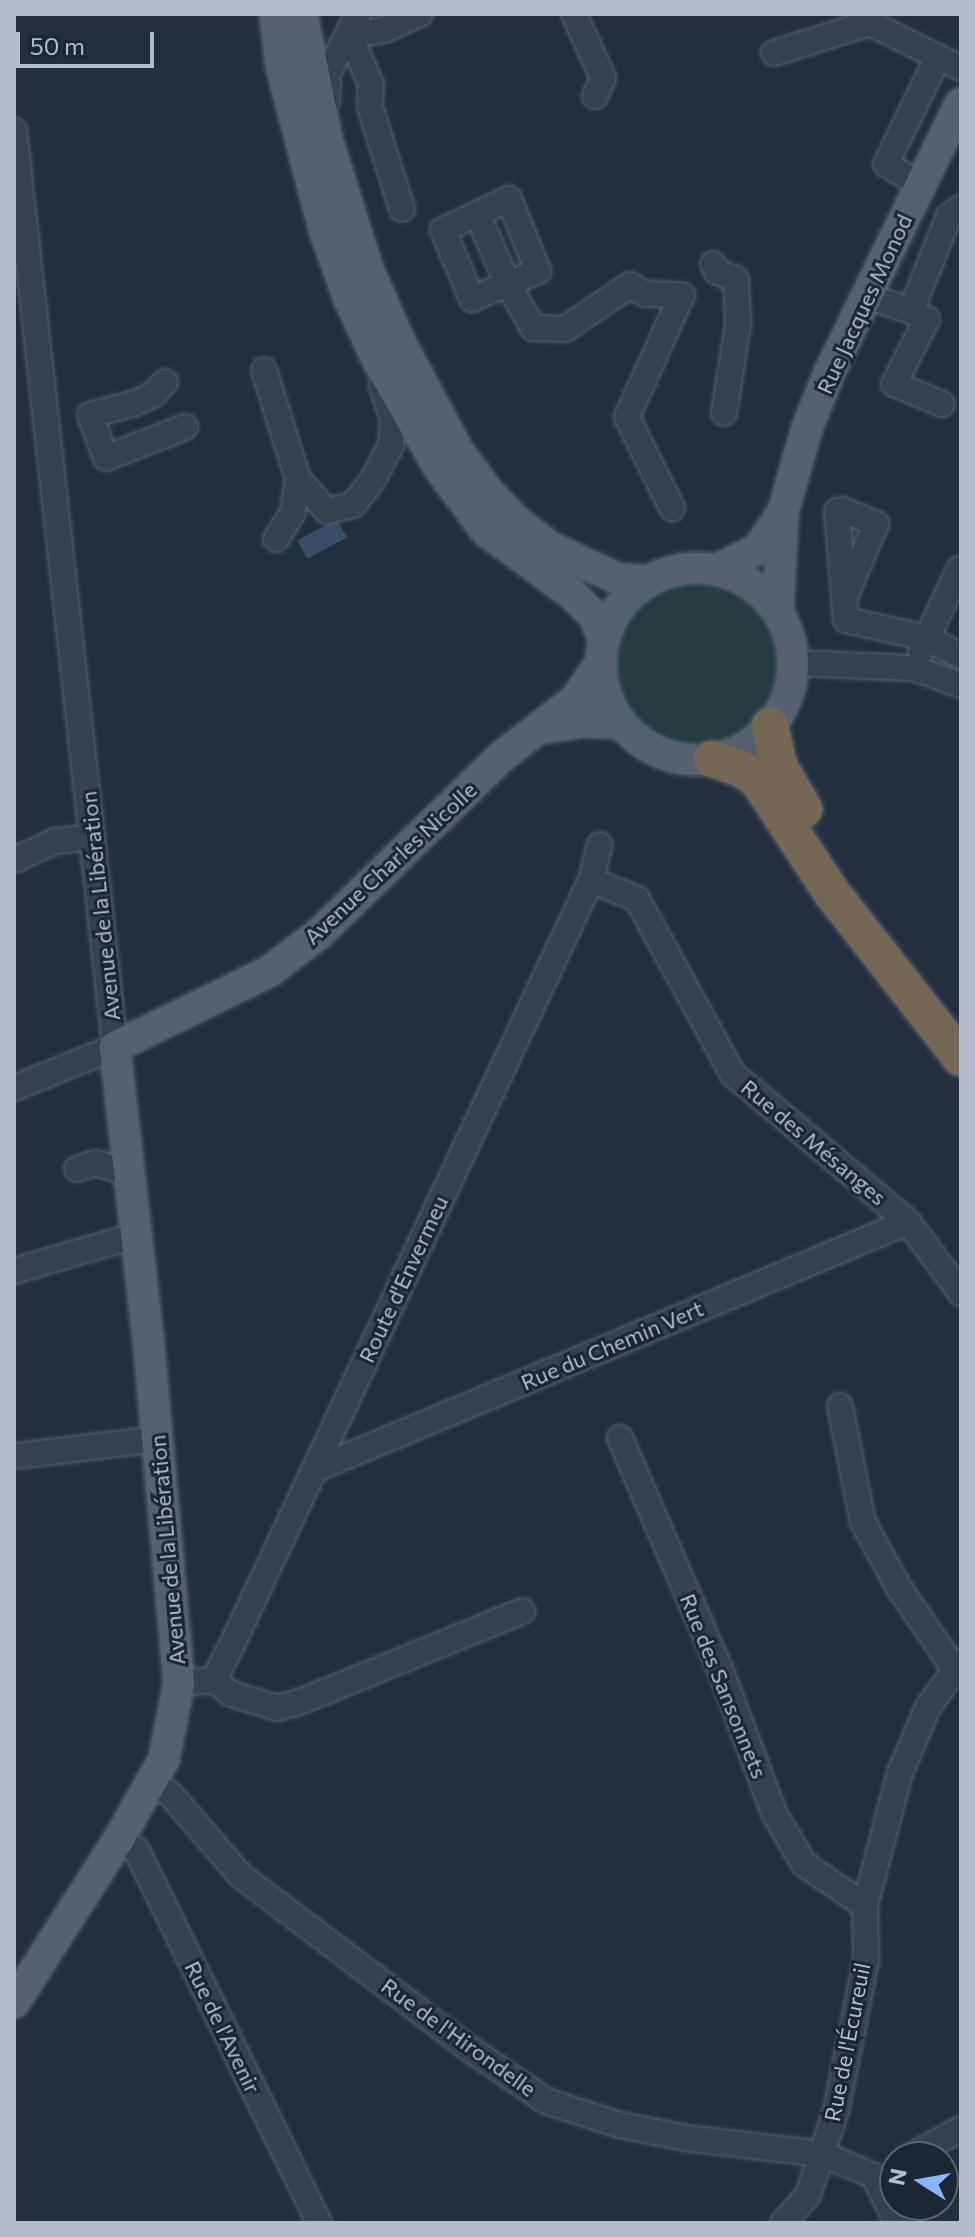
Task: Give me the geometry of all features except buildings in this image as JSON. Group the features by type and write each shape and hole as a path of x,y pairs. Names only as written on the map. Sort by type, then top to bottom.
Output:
{"highway":[{"path":"770,726 779,766 817,830 961,1018"},
{"path":"712,759 739,768 757,779 832,893 961,1058"}],"main road":[{"path":"275,14 281,66 301,150 349,299 408,415 465,506 486,531 573,595 595,617 602,651 603,684 621,723 642,742 668,756 712,759 733,753 770,726 790,686 793,663 789,637 778,612 762,593 742,578 718,569 681,568 647,581 628,597 613,617 602,651"},
{"path":"302,14 327,139 367,267 400,342 457,449 486,489 515,520 550,547 618,579 647,581"},
{"name":"Rue Jacques Monod","path":"778,612 783,512 807,428 961,103"},
{"name":"Rue Jacques Monod","path":"718,569 758,549 783,512"},
{"name":"Avenue Charles Nicolle","path":"115,1047 270,971 321,932 501,757 575,700 602,651"},
{"name":"Avenue Charles Nicolle","path":"542,728 583,722 621,723"},
{"name":"Avenue de la Libération","path":"14,2003 119,1839 164,1759 179,1683 158,1439 115,1047"}],"street":[{"path":"354,25 384,30 420,14"},
{"path":"574,14 603,78 595,96"},
{"path":"774,53 870,23 961,68"},
{"path":"327,139 328,73 354,25"},
{"path":"354,25 371,84 370,107 402,209"},
{"path":"921,185 886,164 938,57"},
{"name":"Avenue de la Libération","path":"14,130 115,1047"},
{"path":"509,199 538,271 508,284 472,299 443,230 509,199"},
{"path":"911,311 949,216 961,207"},
{"path":"477,214 508,284 533,328 565,329 630,285 645,294 682,295 627,417 672,508"},
{"path":"713,264 717,272 736,279 738,324 724,413"},
{"path":"867,296 927,319 894,384 942,404"},
{"path":"298,479 293,512 276,539 327,511 353,505 391,446 393,419 349,299"},
{"path":"264,370 298,479 327,511"},
{"path":"165,382 153,395 90,415 106,458 185,427"},
{"path":"913,668 959,569"},
{"path":"844,599 846,620 927,638 961,656"},
{"path":"793,663 913,668 961,685"},
{"path":"14,857 17,859 55,841 92,837"},
{"name":"Route d'Envermeu","path":"214,1680 591,880 600,845"},
{"name":"Rue des Mésanges","path":"591,880 637,899 733,1074 908,1222 961,1293"},
{"name":"Avenue Charles Nicolle","path":"14,1088 115,1047"},
{"path":"77,1169 95,1163 128,1173"},
{"name":"Rue du Chemin Vert","path":"316,1469 908,1222"},
{"path":"14,1271 136,1235"},
{"path":"840,1406 863,1522 899,1588 958,1665"},
{"name":"Rue des Sansonnets","path":"620,1438 720,1669 774,1813 804,1864 865,1906"},
{"path":"17,1456 158,1439"},
{"path":"179,1683 214,1680 231,1694 278,1708 522,1611"},
{"name":"Rue de l'Écureuil","path":"783,2223 808,2195 836,2111 866,1961 865,1906 900,1773 928,1707 958,1665"},
{"name":"Rue de l'Hirondelle","path":"152,1782 171,1795 241,1876 467,2047 546,2101 620,2125 686,2138 822,2154 879,2169"},
{"name":"Rue de l'Avenir","path":"119,1839 137,1851 319,2223"},
{"path":"939,2141 961,2129"}],"green space":[{"path":"697,580 729,587 756,604 773,631 780,663 773,695 756,722 729,739 697,746 665,739 638,722 621,695 614,663 621,631 638,604 665,587"}],"water":[{"path":"337,519 347,538 307,559 297,540"}]}
